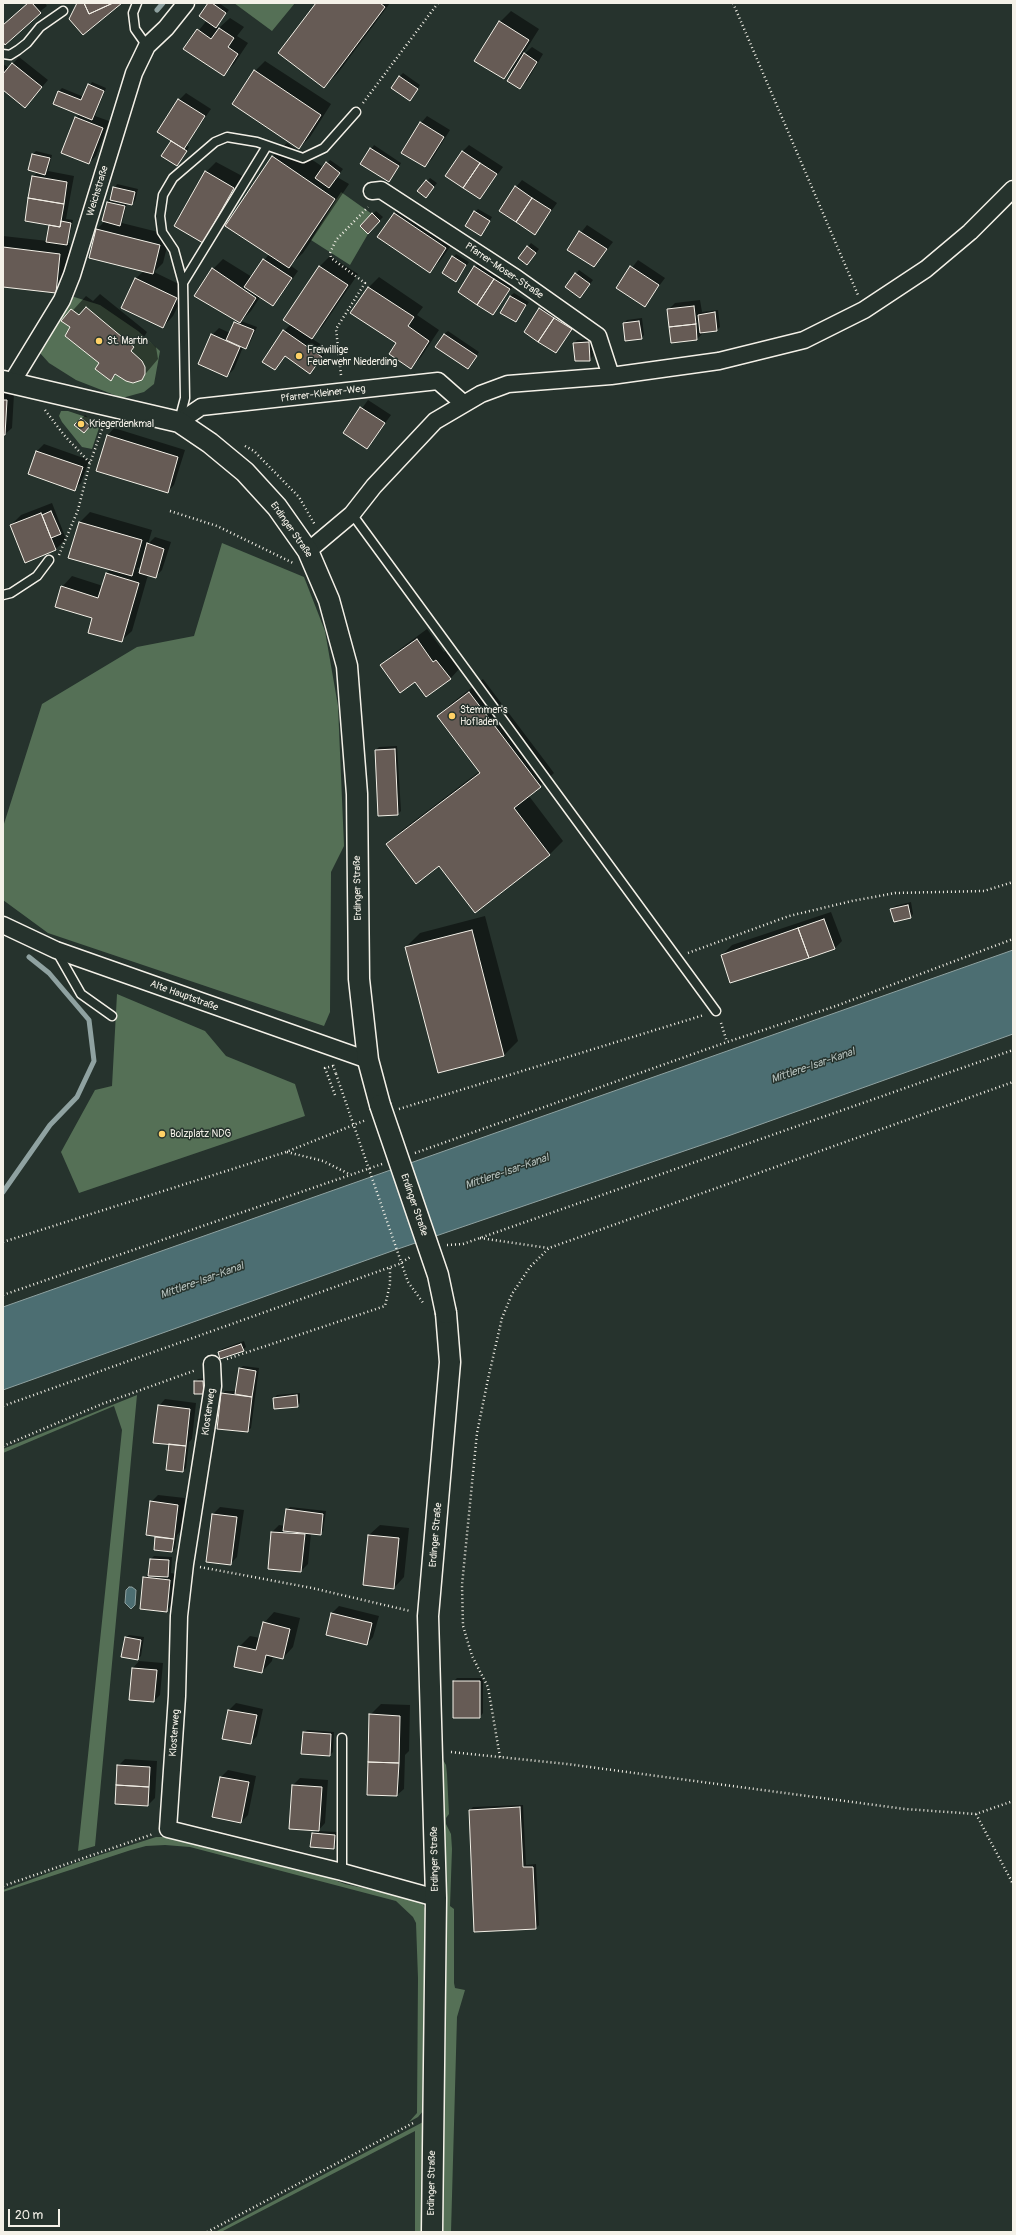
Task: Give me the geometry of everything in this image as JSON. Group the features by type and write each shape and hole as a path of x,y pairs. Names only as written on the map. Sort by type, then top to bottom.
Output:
{"street":[{"name":"Weichstraße","path":"7,382 62,300 72,275 134,73 147,46 166,28 186,3"},
{"path":"309,554 352,514 374,486 435,421 463,403 508,384 611,376 719,361 804,340 864,310 926,270 970,232 1013,189"},
{"name":"Pfarrer-Moser-Straße","path":"377,190 516,278 598,336 611,376"},
{"name":"Pfarrer-Kleiner-Weg","path":"179,422 201,408 438,381 463,403"},
{"name":"Erdinger Straße","path":"7,382 179,422 210,443 245,472 276,507 309,554 329,600 347,666 357,794 359,979 368,1060 383,1111 438,1275 446,1313 450,1362 428,1616 436,1898 432,2232"},
{"name":"Alte Hauptstraße","path":"3,925 56,950 368,1060"},
{"name":"Klosterweg","path":"168,1829 177,1696 179,1616 185,1564 213,1386 212,1364"},
{"path":"168,1829 342,1872 436,1898"}],"lane":[{"path":"137,3 133,14 135,29 147,46"},
{"path":"3,54 10,55 18,50 27,43 40,27 63,11"},
{"path":"179,422 184,398 183,283 174,250 162,232 160,216 163,195 173,178 215,142 227,137 267,146 302,158 324,148 356,112"},
{"path":"183,283 267,146"},
{"path":"352,514 716,1011"},
{"path":"3,595 10,593 37,576 53,559"},
{"path":"56,950 81,994 112,1016"},
{"path":"342,1738 342,1872"}],"path":[{"path":"356,112 438,3"},
{"path":"733,3 864,310"},
{"path":"343,392 336,329 365,283 331,258 330,253 336,240 362,214 377,190"},
{"path":"34,388 36,398 64,435 90,463"},
{"path":"53,559 78,510 90,463 99,436 112,406"},
{"path":"170,511 217,526 298,564 309,554"},
{"path":"676,958 789,916 852,901 895,894 984,890 1013,882"},
{"path":"408,1155 727,1042 836,1006 1013,939"},
{"path":"3,1242 286,1152 383,1111 716,1011 727,1042"},
{"path":"441,1246 463,1244 1013,1050"},
{"path":"329,1067 325,1068 335,1095"},
{"path":"336,1074 408,1282"},
{"path":"500,1757 488,1687 472,1656 463,1626 462,1585 466,1532 477,1433 502,1318 512,1294 530,1267 549,1248 1013,1082"},
{"path":"286,1152 323,1161 349,1174"},
{"path":"3,1296 302,1193 349,1174 386,1162"},
{"path":"478,1238 549,1248"},
{"path":"3,1406 390,1267 415,1254"},
{"path":"3,1446 102,1404 212,1364 385,1306 390,1284 390,1267"},
{"path":"185,1564 312,1588 428,1616"},
{"path":"432,1751 567,1764 905,1809 976,1814 1013,1801"},
{"path":"976,1814 1013,1884"},
{"path":"3,1886 107,1848 168,1829"},
{"path":"207,2232 433,2113"}],"green space":[{"path":"234,3 295,3 272,31"},
{"path":"341,192 372,214 360,226 368,234 350,265 311,240"},
{"path":"71,296 100,305 138,331 160,351 154,384 144,392 122,398 76,380 49,363 40,353 57,318"},
{"path":"61,411 68,411 101,422 92,449 82,447 62,422 59,416"},
{"path":"222,543 304,577 325,631 338,706 344,846 331,872 330,1012 324,1026 48,933 3,900 3,827 42,704 137,647 194,636"},
{"name":"Bolzplatz NDG","path":"117,994 205,1031 226,1056 295,1084 305,1116 79,1193 61,1152 95,1090 112,1086"},
{"path":"137,1395 95,1846 78,1851 122,1430 114,1406 3,1453 3,1449"},
{"path":"443,1760 446,1765 447,1774 449,1814 446,1818 446,1824 451,1834 452,1849 450,1906 454,1909 454,1983 455,1988 465,1990 457,2017 451,2232 441,2232 445,2075"},
{"path":"156,1837 166,1837 322,1875 345,1884 418,1900 423,1904 426,1911 424,2110 418,2117 409,2122 417,2113 418,1978 416,1923 413,1917 396,1901 190,1847 165,1845 146,1846 131,1850 3,1892 3,1890 81,1861"},
{"path":"425,2121 422,2232 415,2232 415,2131 221,2232 215,2232"}],"water":[{"name":"Mittlere-Isar-Kanal","path":"1013,950 1013,1034 728,1136 392,1251 3,1390 3,1307"},
{"path":"129,1587 136,1590 135,1605 131,1609 125,1603 126,1590"}],"building":[{"path":"28,3 32,3 41,13 5,45 3,42 3,25"},
{"path":"77,3 84,3 89,14 113,3 122,3 83,35 69,19"},
{"path":"84,3 113,3 89,14"},
{"path":"208,3 212,3 226,13 216,28 199,16"},
{"path":"316,3 380,3 385,7 324,88 278,53"},
{"path":"499,21 529,40 504,79 474,61"},
{"path":"219,28 234,38 228,47 238,54 224,76 183,49 197,29 211,39"},
{"path":"524,53 537,62 520,89 507,81"},
{"path":"12,63 42,87 25,108 3,90 3,74"},
{"path":"254,70 321,115 299,149 232,104"},
{"path":"399,76 418,89 410,101 391,88"},
{"path":"88,84 104,91 92,120 53,104 58,91 81,100"},
{"path":"178,99 205,116 184,149 157,132"},
{"path":"75,117 103,128 89,164 61,153"},
{"path":"420,122 444,137 425,167 401,153"},
{"path":"171,141 187,151 177,166 161,156"},
{"path":"370,148 399,166 389,182 360,164"},
{"path":"462,151 480,163 463,188 445,176"},
{"path":"32,154 50,158 45,175 28,170"},
{"path":"272,156 335,199 289,268 225,226"},
{"path":"326,162 340,173 329,188 315,178"},
{"path":"480,163 497,174 480,199 463,188"},
{"path":"205,171 234,188 203,243 174,226"},
{"path":"32,176 67,182 64,204 28,198"},
{"path":"426,180 434,187 426,198 417,191"},
{"path":"515,186 532,198 516,222 499,211"},
{"path":"113,187 135,192 132,205 110,200"},
{"path":"28,198 64,204 60,227 25,221"},
{"path":"532,198 551,210 535,235 516,222"},
{"path":"107,202 125,206 120,226 102,221"},
{"path":"474,211 490,221 481,236 465,226"},
{"path":"372,213 380,221 368,234 360,226"},
{"path":"394,213 446,248 430,273 377,237"},
{"path":"61,221 71,223 67,245 46,242 49,225 60,227"},
{"path":"96,229 160,245 153,274 89,258"},
{"path":"579,231 607,249 594,267 567,250"},
{"path":"527,246 536,253 527,265 518,258"},
{"path":"3,247 60,254 56,293 3,287"},
{"path":"452,256 466,265 456,282 442,273"},
{"path":"263,259 292,278 273,306 244,287"},
{"path":"319,266 348,285 312,339 283,320"},
{"path":"474,266 494,279 477,305 458,292"},
{"path":"630,266 659,285 645,307 616,288"},
{"path":"212,268 256,298 240,323 194,296"},
{"path":"575,273 590,284 580,298 565,287"},
{"path":"135,278 177,298 163,328 121,308"},
{"path":"494,279 510,289 493,315 477,305"},
{"path":"368,287 414,317 408,326 429,341 411,369 389,354 396,343 350,313"},
{"path":"510,296 526,305 516,322 500,313"},
{"path":"694,306 696,324 669,327 667,309"},
{"name":"St. Martin","path":"86,307 134,347 131,351 142,361 145,367 145,374 142,380 133,383 126,381 115,374 111,381 95,369 99,363 65,336 70,327 61,321 71,309 79,315"},
{"path":"539,308 554,318 538,342 524,332"},
{"path":"715,312 717,331 700,333 698,315"},
{"path":"554,318 572,329 556,353 538,342"},
{"path":"639,321 642,339 625,341 623,323"},
{"path":"234,322 254,330 246,349 226,340"},
{"path":"696,324 697,340 671,343 669,327"},
{"path":"283,330 322,357 310,374 285,356 275,370 262,362"},
{"path":"211,334 240,347 227,377 198,364"},
{"path":"444,334 477,356 468,369 435,347"},
{"path":"589,342 590,361 575,361 573,343"},
{"path":"3,400 7,400 5,435 3,435"},
{"path":"360,407 385,423 367,449 343,433"},
{"path":"81,418 90,426 84,433 74,425"},
{"path":"107,435 178,457 168,493 96,471"},
{"path":"36,451 83,467 75,491 28,474"},
{"path":"51,511 61,534 51,538 42,515"},
{"path":"41,513 56,550 25,563 10,525"},
{"path":"79,522 142,540 132,576 68,558"},
{"path":"147,543 164,549 156,578 139,573"},
{"path":"106,573 139,583 122,642 88,633 92,618 55,607 61,586 98,598"},
{"path":"417,639 433,662 436,660 451,679 426,697 415,682 400,693 380,665"},
{"path":"469,692 541,787 514,808 550,855 475,913 439,866 416,884 386,844 480,773 437,716"},
{"path":"395,749 398,815 378,816 375,750"},
{"path":"908,905 911,918 894,922 890,909"},
{"path":"824,919 835,949 809,958 798,928"},
{"path":"798,928 809,958 730,983 721,955"},
{"path":"472,930 504,1056 438,1073 405,947"},
{"path":"241,1344 244,1351 220,1359 218,1352"},
{"path":"239,1368 256,1371 252,1397 235,1394"},
{"path":"194,1381 203,1381 204,1394 194,1394"},
{"path":"221,1393 252,1397 248,1432 217,1429"},
{"path":"297,1395 298,1407 274,1409 273,1398"},
{"path":"158,1405 190,1409 186,1446 153,1443"},
{"path":"169,1444 186,1446 183,1472 166,1470"},
{"path":"150,1501 178,1505 174,1539 146,1535"},
{"path":"286,1509 323,1514 321,1535 283,1531"},
{"path":"212,1514 237,1517 231,1565 206,1562"},
{"path":"271,1532 305,1534 301,1572 268,1569"},
{"path":"368,1535 399,1538 394,1589 363,1585"},
{"path":"155,1537 174,1539 172,1552 154,1550"},
{"path":"150,1559 169,1560 168,1577 148,1576"},
{"path":"143,1577 170,1580 167,1612 140,1609"},
{"path":"331,1613 372,1623 367,1645 326,1635"},
{"path":"263,1622 290,1629 283,1659 266,1655 262,1673 234,1667 238,1646 256,1650"},
{"path":"125,1637 141,1640 138,1660 121,1657"},
{"path":"132,1668 157,1670 154,1702 129,1700"},
{"path":"453,1681 480,1681 480,1718 453,1718"},
{"path":"228,1710 257,1715 251,1744 222,1739"},
{"path":"369,1714 400,1716 399,1763 368,1762"},
{"path":"303,1732 331,1734 330,1756 301,1754"},
{"path":"368,1762 399,1763 397,1796 367,1795"},
{"path":"117,1765 150,1767 149,1787 116,1785"},
{"path":"220,1777 249,1782 241,1823 212,1817"},
{"path":"116,1785 149,1787 148,1806 115,1804"},
{"path":"292,1785 322,1787 319,1831 289,1829"},
{"path":"520,1807 523,1867 533,1867 536,1929 474,1932 469,1810"},
{"path":"312,1833 335,1835 334,1849 310,1847"}],"waterway":[{"path":"157,10 163,3"},
{"path":"3,1192 50,1125 77,1097 94,1061 89,1020 49,973 29,957"}],"place":[{"name":"St. Martin","path":"99,341"},
{"name":"Freiwillige Feuerwehr Niederding","path":"299,356"},
{"name":"Kriegerdenkmal","path":"81,424"},
{"name":"Stemmer's Hofladen","path":"452,716"},
{"name":"Bolzplatz NDG","path":"162,1134"}]}
